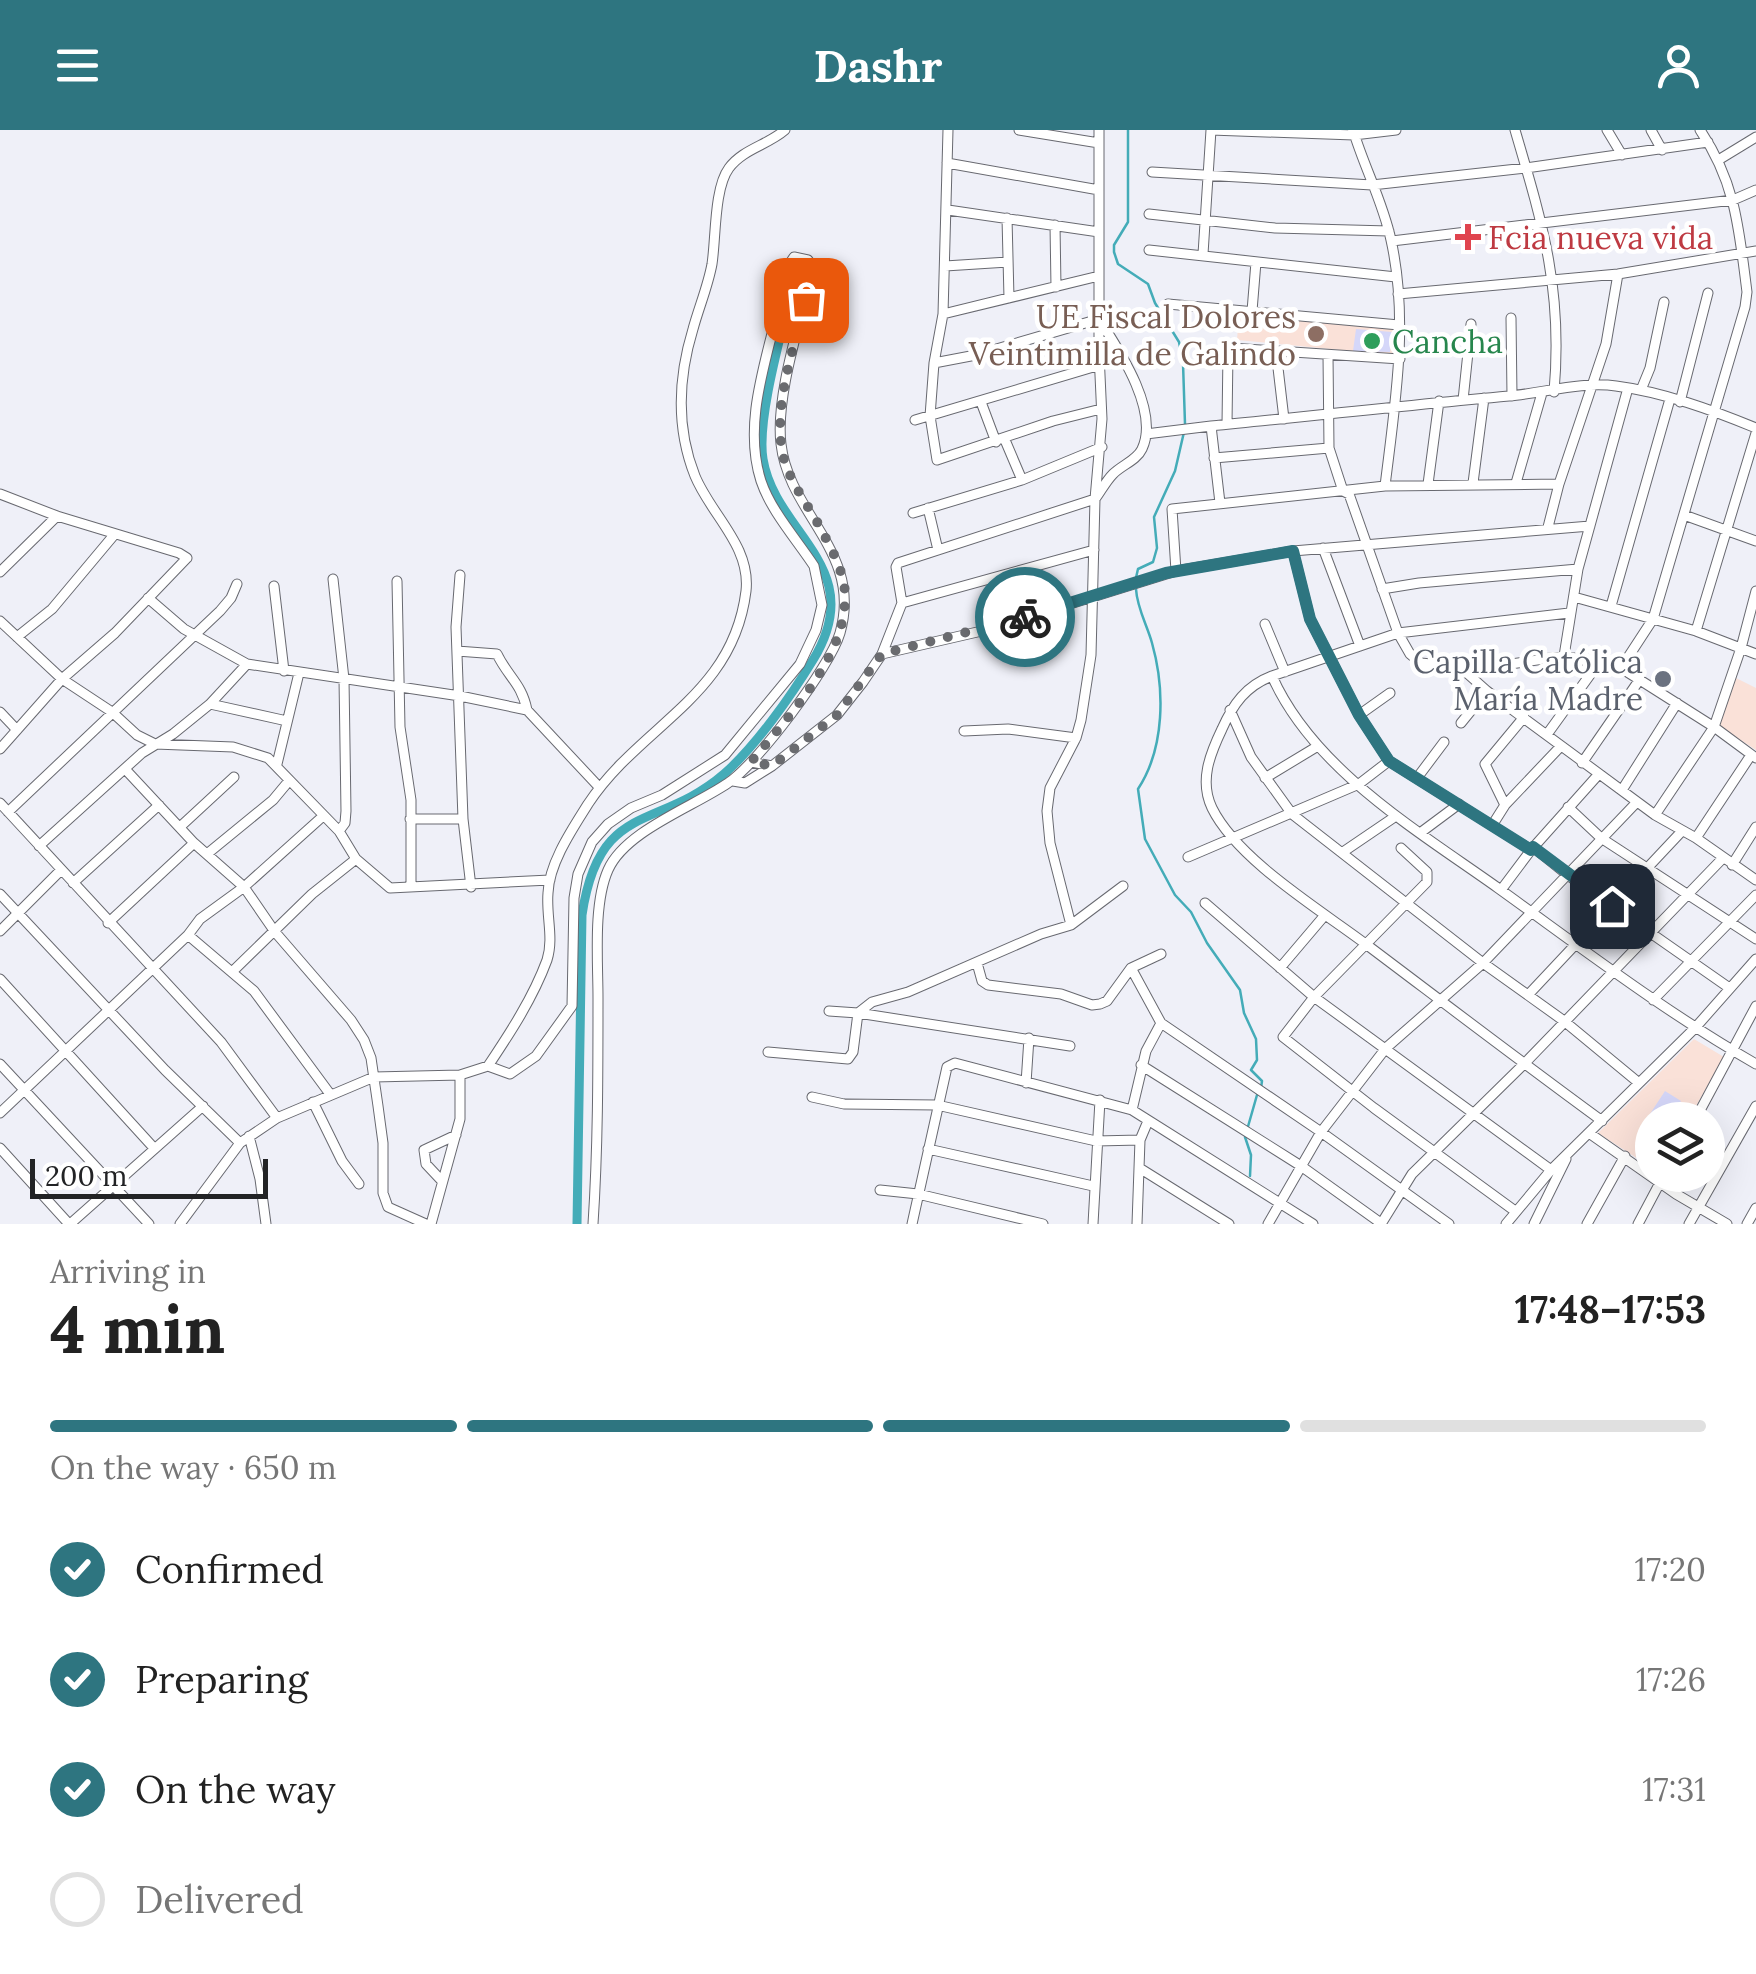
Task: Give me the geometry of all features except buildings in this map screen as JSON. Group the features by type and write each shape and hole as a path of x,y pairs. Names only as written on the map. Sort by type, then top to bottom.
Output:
{"street":[{"path":"488,1066 520,1016 547,960 550,880 580,817 608,775 687,706 714,675 733,640 746,590 745,562 731,535 709,507 694,474 682,435 680,383 711,268 727,170 741,155 785,130"},
{"path":"948,130 944,314 934,363 930,416 937,460 1052,421 1101,409"},
{"path":"1018,130 1099,143"},
{"path":"1071,926 1050,842 1047,811 1050,788 1076,738 1091,655 1094,499 1102,448 1100,130"},
{"path":"1203,254 1211,130 1396,130"},
{"path":"1515,130 1553,279 1558,320 1554,392"},
{"path":"1607,130 1622,155"},
{"path":"1650,130 1662,150"},
{"path":"1621,668 1653,619 1745,307 1747,292 1733,200 1720,159 1700,130"},
{"path":"1354,133 1390,236 1398,294 1400,359 1385,486"},
{"path":"1720,159 1756,138"},
{"path":"1152,172 1208,172 1372,185 1708,142"},
{"path":"947,163 1099,190"},
{"path":"1149,214 1390,236 1542,224 1733,200 1756,190"},
{"path":"948,210 1100,232"},
{"path":"1007,218 1009,298"},
{"path":"1055,225 1056,287"},
{"path":"1149,250 1396,277"},
{"path":"1398,294 1618,274 1756,251"},
{"path":"180,1224 245,1139 278,1118 374,1077 460,1075 488,1066 510,1074 536,1056 572,1006 574,898 578,874 592,842 608,824 631,808 662,795 725,755 800,664 816,630 822,605 819,580 762,482 754,422 786,269 794,257 808,260 814,267 780,418 781,445 785,465 834,556 846,595 840,633 831,658 751,762 733,780 624,845 608,870 598,950 593,1224"},
{"path":"945,266 1008,262"},
{"path":"1252,311 1256,262"},
{"path":"1548,528 1606,344 1618,274"},
{"path":"944,314 1098,276"},
{"path":"1611,606 1708,293"},
{"path":"1640,390 1650,368 1664,302"},
{"path":"1168,304 1400,324"},
{"path":"1511,318 1512,396"},
{"path":"934,363 976,355 1099,319"},
{"path":"733,780 746,783 837,715 882,654 902,603 898,563 1094,499 1114,474 1140,453 1146,434 1140,397 1099,319"},
{"path":"1463,400 1471,324"},
{"path":"1227,424 1228,352 1237,346 1400,359"},
{"path":"1276,351 1284,419"},
{"path":"1328,355 1328,448 1344,491 1349,494 1398,633 1410,654 1421,663 1460,667 1498,666 1564,656 1600,661 1640,678 1753,756 1696,838"},
{"path":"916,420 1100,365"},
{"path":"1146,434 1593,385 1640,390 1715,412 1756,430 1696,631"},
{"path":"1564,656 1578,569 1628,388"},
{"path":"1516,483 1542,392"},
{"path":"1473,483 1484,398"},
{"path":"1428,484 1439,401"},
{"path":"981,402 1022,480"},
{"path":"1210,426 1220,503"},
{"path":"914,513 1022,480 1102,448"},
{"path":"1214,458 1328,448"},
{"path":"1176,571 1170,510 1385,486 1559,484"},
{"path":"0,494 57,516 180,552 187,558 115,633 62,679 0,749"},
{"path":"928,508 938,550"},
{"path":"1684,514 1756,541"},
{"path":"0,572 57,516"},
{"path":"882,654 986,630 1176,571 1293,551 1590,526"},
{"path":"18,637 52,609 114,534"},
{"path":"1323,548 1360,646"},
{"path":"902,603 1094,550"},
{"path":"1293,551 1310,619 1359,715 1389,761 1532,848 1728,987"},
{"path":"1382,590 1578,569"},
{"path":"460,574 457,651 463,819 471,886"},
{"path":"333,580 344,679 346,811 345,822 338,831"},
{"path":"397,581 398,689 410,819 411,887"},
{"path":"8,812 195,636 231,598 237,584"},
{"path":"274,586 284,671"},
{"path":"1655,815 1714,727 1756,591"},
{"path":"148,598 195,636 246,664 528,710"},
{"path":"1574,598 1696,631 1756,654"},
{"path":"1569,614 1398,633 1272,676 1246,690 1230,710 1208,757 1206,774 1211,806 1231,837 1325,914 1602,1120"},
{"path":"0,621 62,679 112,712 137,735 156,744 233,747 255,752 277,764 288,782 338,831 356,858 390,888 550,880"},
{"path":"1265,624 1284,672"},
{"path":"457,651 497,654 524,692 528,710 600,787"},
{"path":"1548,734 1600,661"},
{"path":"39,846 125,769 210,704 246,664"},
{"path":"1460,667 1636,803 1756,880"},
{"path":"277,764 299,673"},
{"path":"1272,676 1282,698 1318,746 1396,816 1574,946 1756,1064"},
{"path":"1582,763 1640,678"},
{"path":"1460,723 1487,691"},
{"path":"1359,715 1390,694"},
{"path":"1622,790 1678,703"},
{"path":"210,704 287,722"},
{"path":"1230,710 1240,738 1292,814 1482,963 1564,1021 1639,1083"},
{"path":"0,712 17,730"},
{"path":"1505,805 1486,772 1486,764 1524,716"},
{"path":"964,730 1008,729 1076,738"},
{"path":"1418,778 1444,742"},
{"path":"1265,778 1318,746"},
{"path":"1493,824 1505,805 1561,746"},
{"path":"1188,857 1358,784 1389,761"},
{"path":"751,762 772,766"},
{"path":"125,769 194,843 244,887 275,932 351,1020 364,1040 374,1077 383,1143 385,1201 388,1207 429,1224 460,1119 460,1075"},
{"path":"1500,890 1598,775"},
{"path":"181,826 234,777"},
{"path":"208,854 273,800 288,782"},
{"path":"0,803 221,1042 278,1118"},
{"path":"1268,1224 1321,1132 1386,1048 1482,963 1636,803"},
{"path":"1420,833 1459,804"},
{"path":"73,883 159,805"},
{"path":"1568,808 1602,838 1756,940"},
{"path":"1343,852 1396,816"},
{"path":"0,1113 188,935 200,919 244,887 322,817"},
{"path":"410,819 463,819"},
{"path":"1141,1065 1301,1166 1382,1224 1400,1189 1434,1152 1727,862 1756,827"},
{"path":"1528,995 1682,831"},
{"path":"108,923 194,843"},
{"path":"1401,848 1428,875 1427,882 1314,997 1284,1037 1516,1211"},
{"path":"233,971 312,894 356,858"},
{"path":"0,931 60,870"},
{"path":"768,1052 848,1059 853,1052 858,1013 872,1002 908,992 1041,934 1071,926 1123,886"},
{"path":"0,894 202,1106 245,1139 260,1179 266,1224"},
{"path":"1653,1000 1756,895"},
{"path":"1205,903 1314,997 1551,1170"},
{"path":"1280,968 1325,914"},
{"path":"188,935 254,991 330,1094"},
{"path":"977,963 982,981 988,985 1062,994 1092,1005 1107,1001 1131,968 1162,954"},
{"path":"1506,1224 1551,1170 1695,1028 1756,959"},
{"path":"1131,968 1161,1023 1449,1224"},
{"path":"0,979 152,1147"},
{"path":"1705,1102 1756,1006"},
{"path":"829,1011 1070,1046"},
{"path":"1132,1110 1141,1065 1161,1023"},
{"path":"1026,1084 1029,1038"},
{"path":"0,1064 149,1224"},
{"path":"912,1224 938,1104 948,1068 955,1064 1132,1110 1314,1224"},
{"path":"812,1098 844,1104 938,1104 1096,1141 1140,1140"},
{"path":"1092,1224 1100,1100"},
{"path":"313,1102 342,1161 360,1184"},
{"path":"0,1148 69,1224 202,1106"},
{"path":"1690,1224 1756,1106"},
{"path":"1140,1222 1140,1140 1148,1121"},
{"path":"1589,1132 1635,1162"},
{"path":"440,1180 426,1164 424,1150 456,1135"},
{"path":"928,1150 1093,1186"},
{"path":"1534,1224 1568,1155"},
{"path":"1587,1224 1625,1156"},
{"path":"1141,1169 1229,1224"},
{"path":"880,1190 918,1194 1043,1224"},
{"path":"1638,1224 1655,1192"},
{"path":"1679,1192 1728,1224"},
{"path":"1746,1224 1756,1208"}],"shaded area":[{"name":"UE Fiscal Dolores Veintimilla de Galindo","path":"1239,313 1396,328 1393,355 1237,340"},
{"name":"Cancha","path":"1356,329 1392,332 1390,352 1353,351"},
{"path":"1736,678 1756,688 1756,750 1719,726"},
{"path":"1694,1039 1724,1057 1698,1102 1635,1102 1635,1157 1598,1133"},
{"path":"1665,1091 1681,1101 1680,1102 1658,1102"}],"waterway":[{"path":"1128,130 1128,222 1114,252 1118,264 1148,284 1179,342 1185,424"},
{"path":"577,1224 582,915 590,878 602,852 617,835 700,792 736,763 794,689 828,628 831,600 825,575 771,485 763,459 768,393 796,272"},
{"path":"1135,582 1138,569 1153,562 1157,548 1154,517 1175,471 1184,432"},
{"path":"1136,589 1156,661 1160,699 1158,737 1138,789 1145,839 1175,895 1191,912 1240,990 1244,1013 1256,1039 1257,1060 1251,1070 1262,1081 1261,1088"},
{"path":"1250,1176 1251,1155 1245,1137 1257,1095"}],"way so far":[{"path":"806,300 780,418 781,445 785,465 834,556 846,595 844,614 831,658 751,762 772,766 837,715 882,654 1025,617"}],"place":[{"name":"Fcia nueva vida","path":"1468,237"},
{"name":"UE Fiscal Dolores Veintimilla de Galindo","path":"1316,334"},
{"name":"Cancha","path":"1372,341"},
{"name":"Capilla Católica María Madre","path":"1663,679"}],"route":[{"path":"1025,617 1166,573 1293,551 1310,619 1359,715 1389,761 1531,850 1533,847 1612,906"}]}
